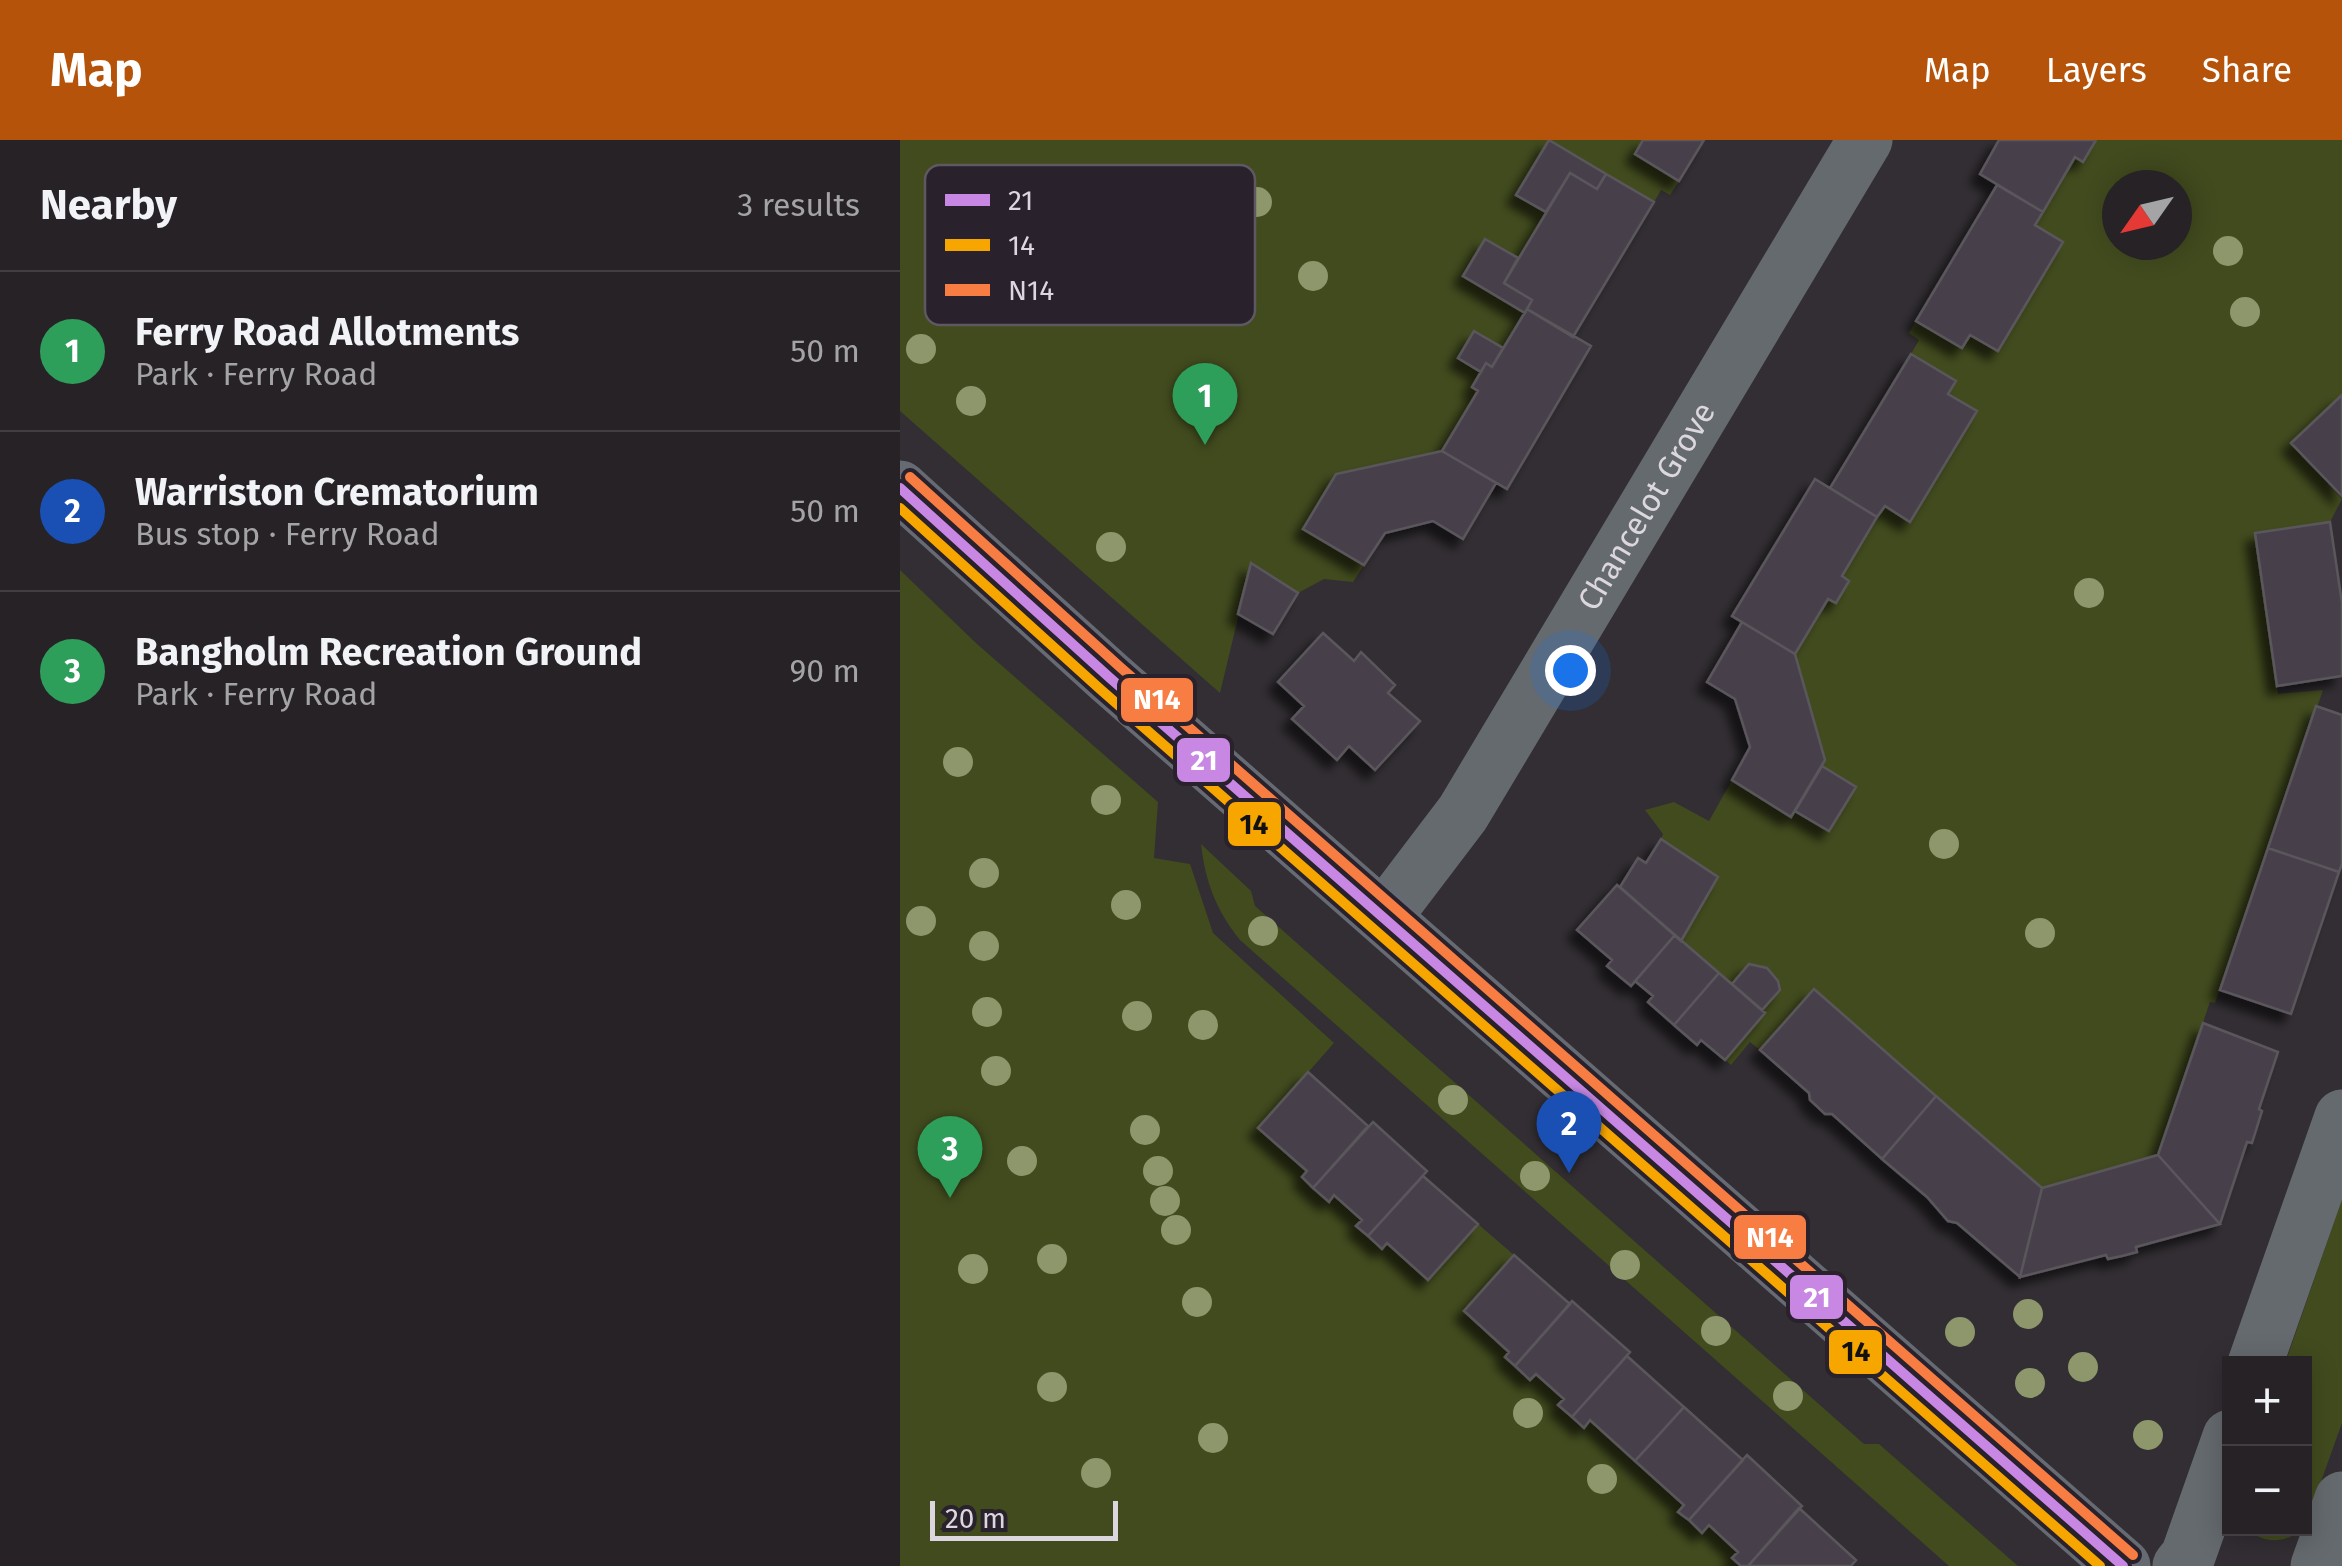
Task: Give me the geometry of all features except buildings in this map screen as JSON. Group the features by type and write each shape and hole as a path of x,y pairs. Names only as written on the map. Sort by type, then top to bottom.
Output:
{"main road":[{"path":"900,488 1110,678 2124,1566"}],"street":[{"name":"Chancelot Grove","path":"1384,916 1463,813 1865,140"},
{"path":"2258,1356 2342,1118"},
{"path":"2180,1566 2188,1556 2227,1446"},
{"path":"2318,1566 2342,1498"}],"green space":[{"path":"900,140 1643,140 1635,154 1679,181 1670,195 1661,190 1654,202 1549,141 1516,195 1546,212 1518,258 1485,240 1464,275 1525,313 1503,348 1474,331 1458,358 1481,372 1472,387 1478,391 1442,451 1336,474 1303,529 1364,565 1353,582 1324,579 1298,593 1251,564 1220,693 900,411"},
{"path":"2096,140 2342,140 2342,395 2292,443 2342,499 2330,522 2255,534 2278,694 2323,690 2158,1155 2042,1188 1814,990 1760,1050 1750,1042 1731,1065 1725,1060 1765,1014 1762,1010 1779,990 1778,984 1770,971 1750,964 1732,984 1681,941 1718,877 1661,839 1663,834 1645,810 1674,802 1709,821 1732,780 1790,817 1795,811 1830,831 1855,787 1822,766 1825,760 1795,654 1885,506 1911,521 1977,411 1948,394 1956,381 1911,354 1919,340 1909,333 1916,321 1961,348 1970,335 1999,350 2063,242 2035,225 2075,157 2083,161"},
{"path":"900,570 977,644 1158,802 1154,858 1190,864 1213,933 1334,1043 1258,1129 1307,1171 1302,1177 1328,1201 1334,1195 1362,1220 1357,1227 1381,1248 1387,1243 1427,1279 1478,1224 1514,1255 1464,1311 1509,1352 1505,1357 1530,1379 1536,1374 1564,1399 1559,1405 1584,1427 1590,1420 1684,1505 1679,1512 1702,1532 1709,1525 1738,1552 1741,1566 900,1566"},
{"path":"1201,844 1251,891 1255,906 1864,1444 1879,1444 2018,1566 1949,1566 1240,940 1213,895"},
{"path":"2342,1199 2342,1423 2312,1507 2312,1356 2288,1356"},
{"path":"2259,1536 2290,1536 2274,1540"}],"transit line":[{"name":"N14","path":"910,477 1120,667 2133,1555"},
{"name":"21","path":"900,488 1110,678 2123,1566"},
{"name":"14","path":"900,508 1100,689 2100,1566"}],"place":[{"name":"Ferry Road Allotments","path":"1205,445"},
{"name":"Warriston Crematorium","path":"1569,1173"},
{"name":"Bangholm Recreation Ground","path":"950,1198"}]}
